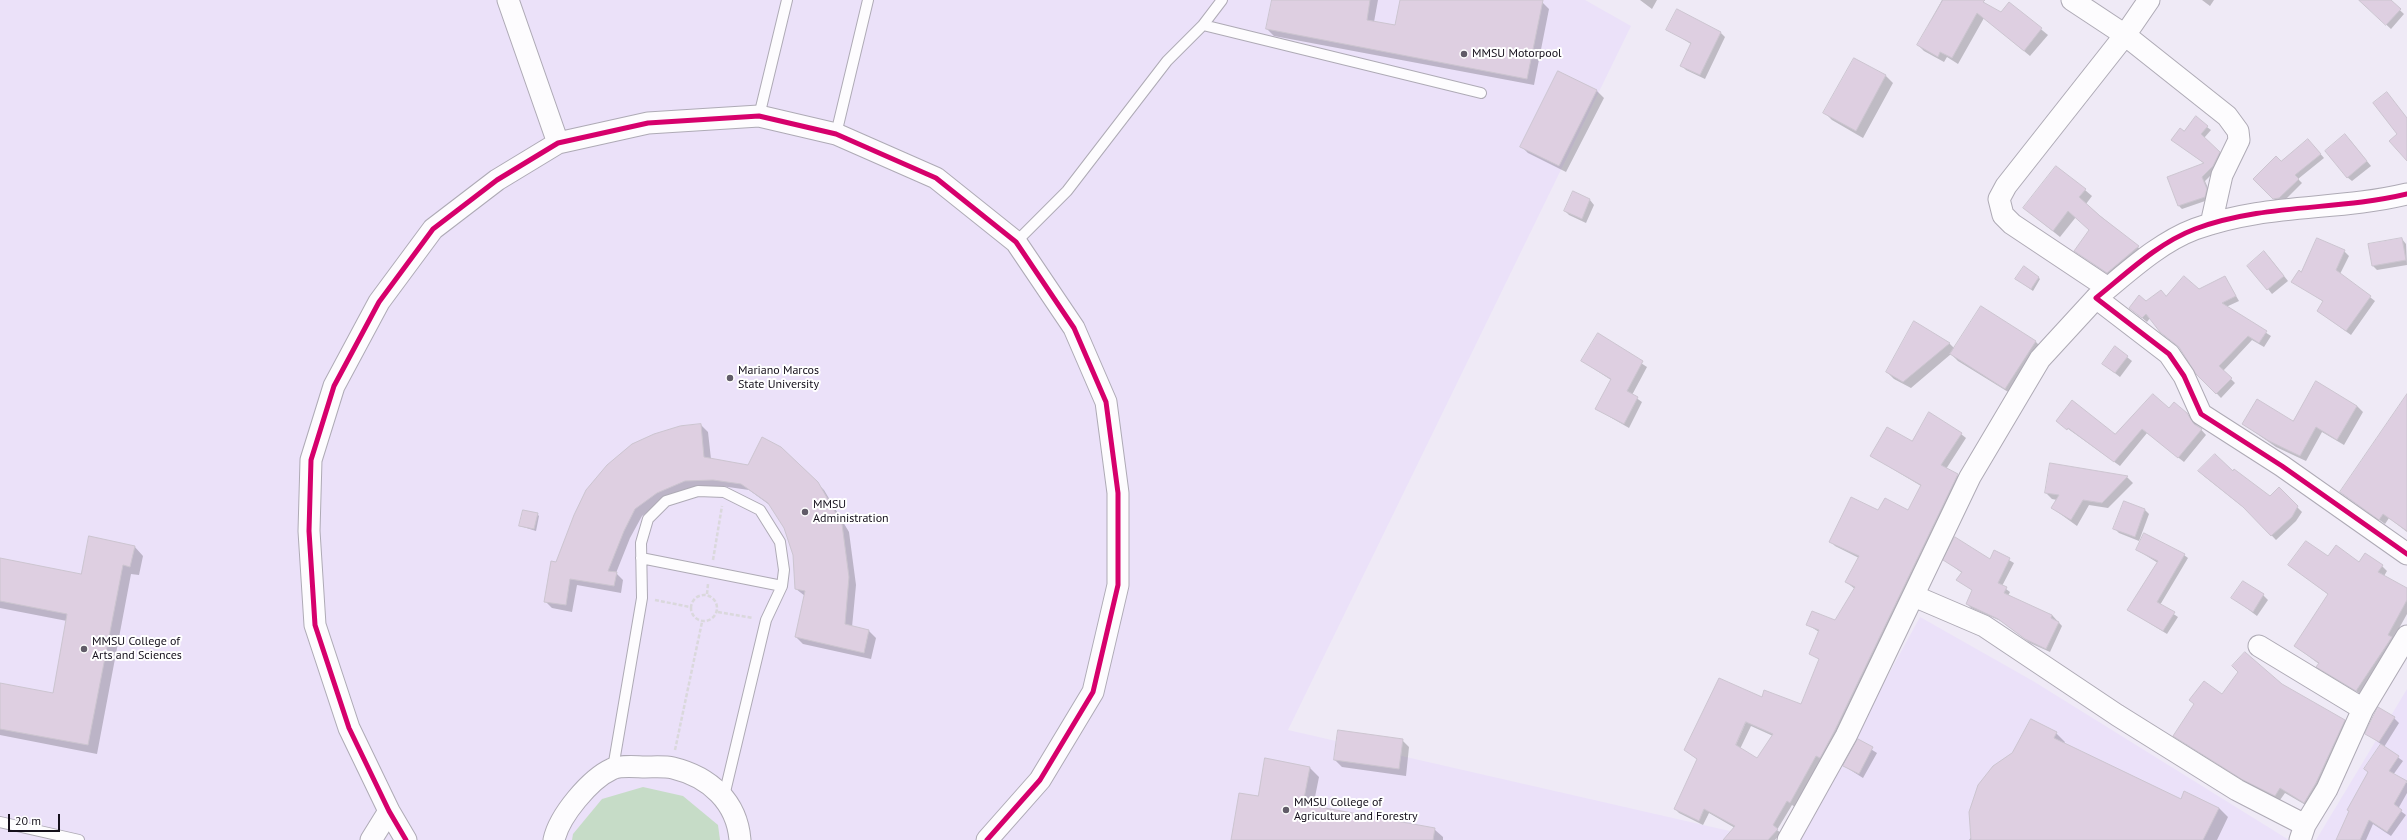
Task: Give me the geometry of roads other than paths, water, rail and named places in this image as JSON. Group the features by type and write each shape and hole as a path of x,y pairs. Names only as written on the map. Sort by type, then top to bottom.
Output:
{"street":[{"path":"508,0 558,143"},
{"path":"2072,0 2125,35 2227,116 2238,131 2239,140 2222,175 2212,224"},
{"path":"2149,0 2125,35 2006,186 1999,199 2003,215 2012,224 2102,293 2169,354 2184,376 2201,414 2282,466 2407,554"},
{"path":"406,840 389,811 350,728 315,625 309,531 311,460 334,386 380,302 433,229 497,180 558,143 648,123 759,116 836,134 936,178 1016,242 1074,328 1106,402 1118,493 1118,585 1093,692 1040,780 987,840"},
{"path":"1788,840 1846,736 1970,477 2040,359 2102,293 2158,249 2194,230 2212,224 2275,210 2349,204 2407,194"},
{"path":"1914,596 1984,626 2117,716 2302,833 2327,789 2363,709 2407,636"},
{"path":"2259,646 2363,709"},
{"path":"554,840 577,796 613,768 672,768 696,776 724,796 738,823 740,840"},
{"path":"371,840 389,811"}],"lane":[{"path":"759,116 786,0"},
{"path":"836,134 868,0"},
{"path":"1016,242 1067,191 1167,61 1204,25 1222,0"},
{"path":"1204,25 1481,93"},
{"path":"613,768 642,598 641,543 648,519 666,501 698,491 724,492 760,510 780,542 784,570 782,586 766,620 724,796"},
{"path":"641,558 782,586"},
{"path":"0,822 79,840"}],"place":[{"name":"MMSU Motorpool","path":"1464,54"},
{"name":"Mariano Marcos State University","path":"730,378"},
{"name":"MMSU Administration","path":"805,512"},
{"name":"MMSU College of Arts and Sciences","path":"84,649"},
{"name":"MMSU College of Agriculture and Forestry","path":"1286,810"}]}
